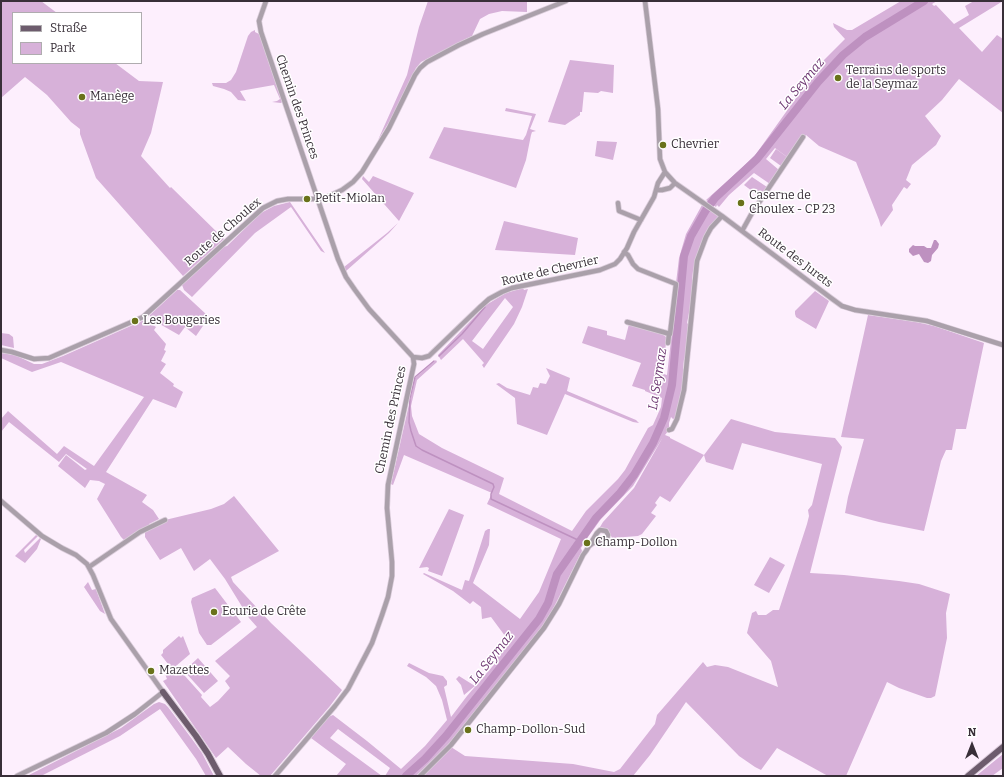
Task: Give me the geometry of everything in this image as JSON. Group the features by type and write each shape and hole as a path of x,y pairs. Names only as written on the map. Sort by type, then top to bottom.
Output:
{"main road":[{"path":"163,692 196,736 220,776"},
{"path":"968,776 1003,747"}],"street":[{"name":"Chemin des Princes","path":"266,1 259,21 261,32 338,259 350,283 369,309 413,357 414,369 388,485 387,508 392,576 384,609 372,643 348,689 275,776"},
{"name":"Route de Choulex","path":"1,350 34,359 49,358 138,320 148,314 263,208 272,203 288,199 317,199 327,197 342,190 353,182 362,172 392,123 415,75 425,63 473,38 566,1"},
{"name":"Route des Jurets","path":"645,1 658,109 659,156 665,172 676,183 715,210 842,306 855,310 927,321 1003,345"},
{"path":"742,231 752,213 803,137"},
{"name":"Route de Chevrier","path":"413,357 422,358 429,356 479,308 496,295 512,288 608,268 620,259 654,197 658,182 665,172"},
{"path":"657,190 670,188 676,183"},
{"path":"618,203 619,211 641,220"},
{"path":"669,430 672,429 677,419 684,390 698,257 711,228 722,216"},
{"path":"624,252 628,254 633,264 638,269 676,284 671,333 669,334 668,343"},
{"path":"627,322 669,334"},
{"path":"1,502 42,536 76,555 89,567 111,619 163,692 135,714 106,733 17,776"},
{"path":"89,567 140,532 165,520"},
{"path":"420,776 451,745 544,628 553,614 588,547 600,530 606,531 608,535 605,540 594,543 588,547"}],"green space":[{"path":"1,1 41,1 56,12 12,12 12,64 116,64 139,81 163,82 151,133 141,156 170,188 171,187 224,239 183,276 96,178 80,134 80,129 71,122 47,95 25,77 1,98"},
{"path":"428,1 527,1 527,12 502,11 489,14 480,19 472,36 421,62 416,68 391,119 378,140 407,75 419,27"},
{"path":"901,1 937,1 932,4 934,6 936,5 954,24 969,15 965,6 974,1 1003,1 959,28 982,52 997,35 1003,39 1003,113 959,79 942,100 925,116 941,136 936,145 912,165 906,180 911,184 907,189 904,187 892,205 893,210 881,227 856,162 819,146 806,135 790,159 775,148 766,159 779,170 770,184 754,173 729,195 719,207 717,205 716,207 706,200 756,154 821,63 845,39 834,27 833,23 847,30 852,30"},
{"path":"255,30 255,32 260,36 282,102 281,103 272,102 280,99 274,85 240,91 246,101 238,100 231,92 213,86 212,83 226,83 231,80 236,72 248,36"},
{"path":"570,60 614,65 613,93 601,91 598,93 584,92 582,112 580,112 580,115 565,125 548,122"},
{"path":"506,108 536,114 530,129 536,131 532,132 526,160 516,188 429,158 444,127 523,140 532,116 505,111"},
{"path":"597,141 617,142 613,160 595,156"},
{"path":"776,149 787,157 781,166 770,158"},
{"path":"363,176 369,182 373,176 414,193 399,221 362,179"},
{"path":"752,177 767,187 760,197 744,185"},
{"path":"290,202 325,253 321,251 291,207 255,233 192,297 184,290 182,285 223,247 227,246 261,213 274,206"},
{"path":"702,205 714,213 722,216 711,228 696,269 693,271 692,281 694,285 692,310 689,313 687,323 690,326 687,356 684,359 683,369 686,371 678,417 673,419 671,417 669,430 665,435 704,455 670,502 660,496 655,503 657,505 651,513 656,516 642,534 638,536 612,538 608,529 600,527 634,488 663,437 633,486 601,519 581,548 582,551 548,619 448,745 416,776 385,776 390,768 338,729 330,738 382,776 336,776 346,764 311,738 328,717 333,715 401,769 425,746 447,720 442,700 436,686 426,677 407,666 409,663 429,673 443,676 447,681 447,685 444,687 451,717 498,660 497,655 508,640 491,617 482,619 481,607 473,601 470,604 453,591 423,574 424,573 462,590 465,580 469,581 485,531 490,529 489,545 473,583 520,619 539,592 561,539 487,504 492,493 404,455 393,485 391,484 415,378 436,360 437,362 417,380 411,406 412,416 419,434 442,448 504,478 499,494 572,531 586,511 625,470 648,428 653,425 661,407 662,398 632,386 641,363 582,343 588,326 607,331 607,335 625,340 629,324 662,334 666,337 666,344 665,350 661,350 657,364 659,365 657,372 667,375 679,258 686,234"},
{"path":"504,221 578,238 575,255 495,250"},
{"path":"398,223 389,233 346,271 344,267"},
{"path":"523,288 524,290 528,289 514,324 484,368 482,365 484,363 463,339 441,360 438,355 486,305 506,293","holes":["505,298 513,307 483,349 472,341"]},
{"path":"177,290 180,290 207,315 207,320 196,336 185,327 179,335 150,317 150,315"},
{"path":"815,291 829,301 816,329 796,317 795,314 795,311"},
{"path":"868,315 934,326 984,343 966,429 956,429 952,450 946,450 941,461 924,531 879,522 845,513 864,439 841,437"},
{"path":"142,321 148,322 156,327 154,330 166,344 164,350 166,351 161,361 166,364 160,373 174,384 173,386 183,392 176,408 153,399 106,472 147,495 142,502 153,510 159,519 124,540 97,499 105,484 99,481 90,480 85,488 58,466 66,455 85,470 87,469 66,454 59,462 9,422 1,432 1,419 8,411 57,454 64,446 94,466 144,397 61,362 32,372 1,358 1,353 15,355 34,364 42,364"},
{"path":"1,333 9,334 13,337 14,348 1,345"},
{"path":"546,368 570,378 567,391 636,420 639,423 633,422 565,394 547,435 517,424 515,398 496,384 499,383 507,388 530,395 533,387 538,388 540,383 546,384 550,376"},
{"path":"731,419 775,432 835,438 842,447 810,573 844,575 919,584 950,594 946,613 947,638 935,696 927,698 887,682 846,776 828,776 777,748 761,770 739,756 686,702 650,755 633,776 423,776 451,747 465,756 573,764 614,772 620,769 655,724 657,715 703,662 707,667 715,665 728,667 778,687 771,661 747,633 752,613 756,611 758,615 766,615 773,610 779,610 807,524 809,516 808,510 812,505 822,464 742,443 733,470 706,462 704,455"},
{"path":"234,496 279,551 231,577 233,582 271,623 342,690 270,776 261,776 228,747 216,758 163,681 167,679 165,674 172,669 161,655 163,650 179,636 181,638 183,636 190,654 176,666 202,695 201,697 210,707 230,688 225,681 230,676 215,661 257,627 249,618 225,579 210,559 194,571 181,548 160,560 145,537 145,531 165,520 211,509 224,504"},
{"path":"449,509 464,515 442,576 428,571 429,568 427,567 419,568"},
{"path":"36,535 38,536 24,550 25,553 40,538 41,539 37,549 25,563 15,556"},
{"path":"770,557 785,565 769,593 754,585"},
{"path":"88,582 92,590 96,589 105,614 100,611 84,587"},
{"name":"Ecurie de Crête","path":"215,588 241,622 211,645 207,645 199,633 191,602 192,598"},
{"path":"198,658 218,681 204,693 184,671"},
{"path":"459,676 475,686 464,695 461,685 456,679"},
{"path":"159,702 168,707 192,739 202,753 214,776 206,776 196,759 160,709 120,736 41,776 27,776 121,728"},
{"path":"1003,754 1003,768 992,776 976,776"}],"shaded area":[{"path":"934,240 936,240 939,244 938,248 932,255 931,261 928,263 924,262 919,254 913,256 909,252 909,249 913,245 931,248"}],"waterway":[{"name":"La Seymaz","path":"406,776 425,759 446,736 539,619 548,603 557,574 596,518 620,493 634,475 653,443 664,418 672,385 684,256 691,236 706,210 715,198 757,159 818,82 843,55 865,37 924,1"},
{"path":"439,356 462,334 485,307"},
{"path":"434,361 415,377 410,398 409,422 416,446 493,484 494,487 491,494 491,499 580,541"}],"place":[{"name":"Terrains de sports de la Seymaz","path":"838,78"},
{"name":"Manège","path":"82,97"},
{"name":"Chevrier","path":"663,145"},
{"name":"Petit-Miolan","path":"307,199"},
{"name":"Caserne de Choulex - CP 23","path":"741,203"},
{"name":"Les Bougeries","path":"135,321"},
{"name":"Champ-Dollon","path":"587,543"},
{"name":"Ecurie de Crête","path":"214,612"},
{"name":"Mazettes","path":"151,671"},
{"name":"Champ-Dollon-Sud","path":"468,730"}]}
